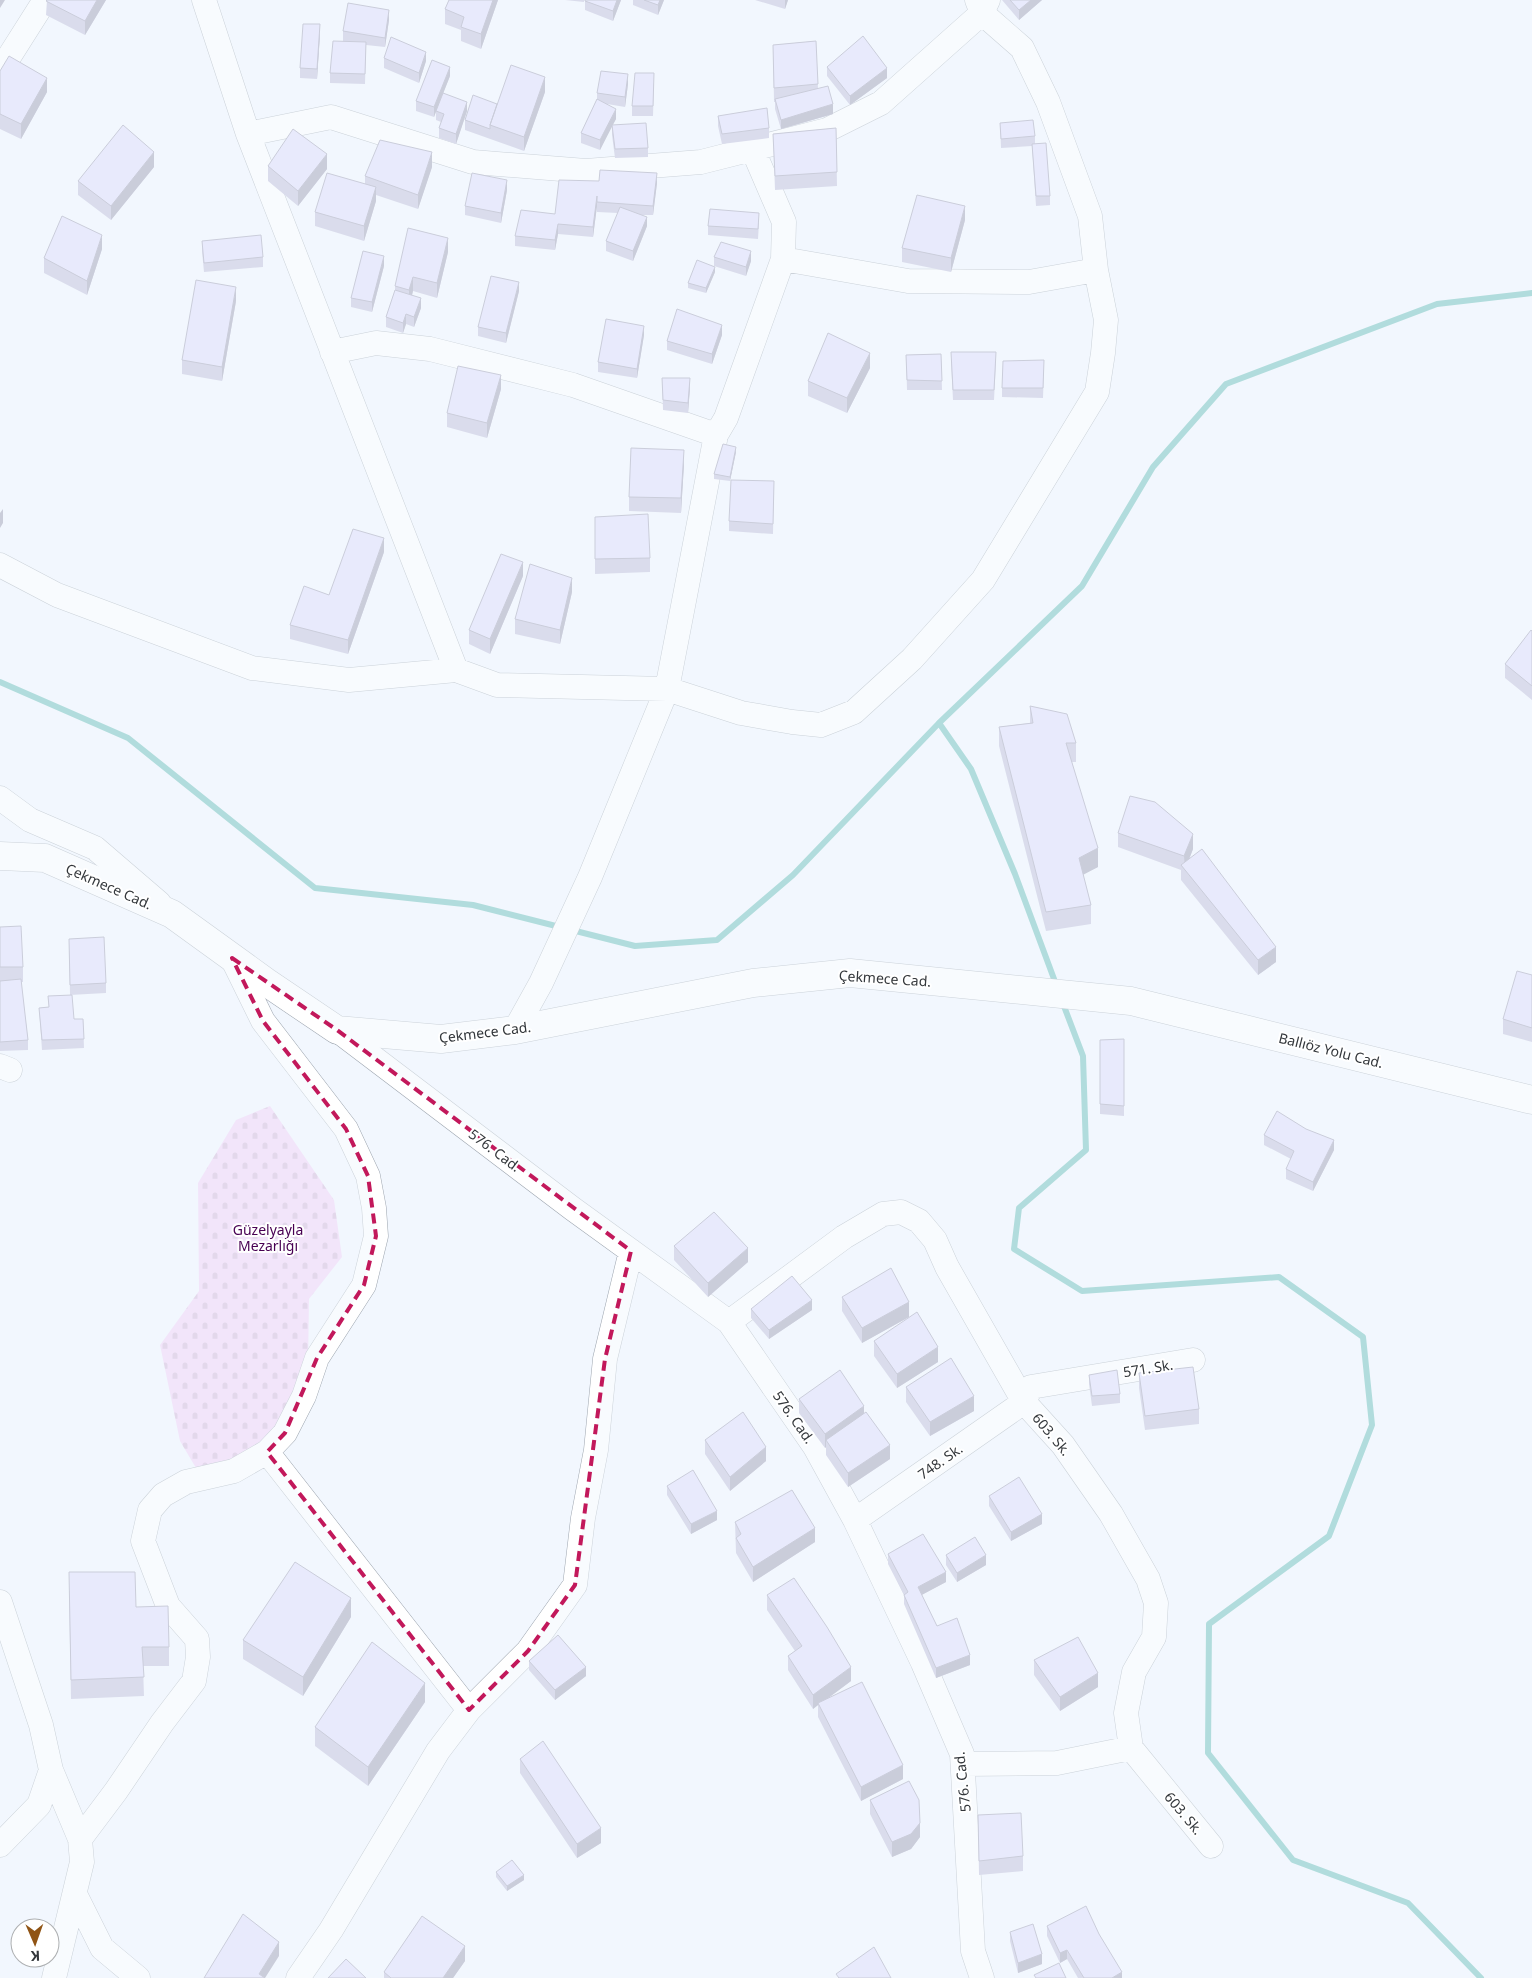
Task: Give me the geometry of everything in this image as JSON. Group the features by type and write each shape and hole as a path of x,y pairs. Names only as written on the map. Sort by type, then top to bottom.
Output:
{"street":[{"path":"0,70 45,0"},
{"path":"204,0 248,134 456,670"},
{"path":"0,565 57,595 252,668 349,680 456,670 497,685 667,690 741,712 792,722 821,725 854,712 912,659 983,580 1097,392 1106,320 1096,270 1090,216 1048,102 1022,48 983,4 881,103 828,130 702,162 586,171 473,162 331,117 248,134"},
{"path":"515,1030 541,983 590,877 667,690 716,435 726,418 783,259 784,222 753,150"},
{"path":"783,259 908,280 1028,282 1096,270"},
{"path":"332,352 376,343 430,348 572,385 716,435"},
{"path":"0,798 30,820 95,848 172,914"},
{"name":"Çekmece Cad.","path":"0,856 45,858 172,914 232,958 338,1030 441,1038 515,1030 753,983 850,973 1131,1001"},
{"path":"80,1839 194,1681 198,1657 197,1639 168,1606 143,1541 150,1510 163,1495 186,1482 234,1470 268,1452 285,1433 304,1396 317,1358 364,1285 376,1236 374,1208 368,1176 346,1128 263,1021 232,958"},
{"name":"Ballıöz Yolu Cad.","path":"1131,1001 1532,1100"},
{"name":"576. Cad.","path":"338,1030 632,1252 729,1322 815,1446 856,1520 923,1663 962,1754 973,1951 982,1978"},
{"name":"603. Sk.","path":"729,1322 844,1237 883,1214 901,1212 919,1221 934,1240 947,1268 1024,1402 1063,1445 1111,1514 1148,1579 1156,1603 1154,1637 1134,1672 1126,1713 1131,1748 1211,1846"},
{"path":"298,1978 331,1930 438,1751 469,1710 528,1650 575,1586 583,1518 596,1450 605,1359 632,1252"},
{"name":"571. Sk.","path":"1024,1402 1031,1387 1193,1360"},
{"name":"748. Sk.","path":"856,1520 1024,1402"},
{"path":"268,1452 469,1710"},
{"path":"0,1602 40,1725 51,1770 80,1839 82,1862 54,1978"},
{"path":"963,1764 1057,1763 1131,1748"},
{"path":"0,1845 39,1805 51,1770"},
{"path":"75,1894 102,1948 138,1978"}],"highlighted area":[{"path":"232,958 337,1030 631,1251 605,1359 575,1585 528,1651 469,1710 267,1452 285,1433 317,1358 364,1285 376,1236 368,1176 346,1129 263,1021"}],"green space":[{"name":"Güzelyayla Mezarlığı","path":"270,1106 334,1200 342,1257 309,1299 308,1367 274,1449 234,1471 196,1468 180,1441 160,1345 199,1291 198,1183 236,1120"}],"building":[{"path":"47,0 97,0 85,21"},
{"path":"449,0 493,0 481,34 461,27 464,17 445,9"},
{"path":"585,0 617,0 613,11"},
{"path":"644,0 660,0 658,5"},
{"path":"1010,0 1031,0 1019,10"},
{"path":"348,3 389,10 385,38 343,31"},
{"path":"303,24 320,24 317,69 300,68"},
{"path":"863,36 887,68 850,96 827,67"},
{"path":"391,37 426,52 419,73 384,58"},
{"path":"333,41 366,42 365,74 330,73"},
{"path":"816,41 818,84 774,88 773,45"},
{"path":"9,56 47,78 21,124 0,114 0,71"},
{"path":"432,60 450,67 434,107 416,101"},
{"path":"511,65 545,77 524,137 490,125"},
{"path":"601,71 628,74 625,97 597,93"},
{"path":"635,73 654,73 653,106 632,106"},
{"path":"828,86 833,104 781,120 775,99"},
{"path":"443,93 467,102 456,134 439,128 444,114 436,111"},
{"path":"473,95 497,104 490,129 465,120"},
{"path":"597,99 616,109 600,140 581,133"},
{"path":"767,108 769,128 722,134 718,116"},
{"path":"1033,120 1035,136 1001,139 1000,123"},
{"path":"646,123 648,148 615,149 612,125"},
{"path":"123,125 154,152 111,206 78,181"},
{"path":"836,128 837,172 775,176 773,134"},
{"path":"293,129 327,154 298,191 268,166"},
{"path":"380,140 432,152 418,195 365,176"},
{"path":"1046,143 1050,196 1036,196 1032,144"},
{"path":"600,170 657,173 653,206 597,202 597,196 593,227 558,224 555,240 515,236 521,210 555,214 559,180 599,181"},
{"path":"327,173 376,187 364,226 315,212"},
{"path":"472,173 507,180 501,213 465,206"},
{"path":"917,195 965,206 951,258 902,248"},
{"path":"620,207 647,217 633,251 606,241"},
{"path":"710,209 759,213 758,229 708,226"},
{"path":"62,216 102,235 87,281 44,258"},
{"path":"408,228 448,238 437,283 413,277 409,290 395,286"},
{"path":"261,235 263,257 204,263 202,241"},
{"path":"721,242 751,251 746,267 714,257"},
{"path":"363,251 384,256 372,302 351,298"},
{"path":"697,260 715,267 706,288 688,283"},
{"path":"491,276 519,282 506,333 478,327"},
{"path":"196,280 236,287 222,367 182,360"},
{"path":"395,290 421,298 414,317 406,314 403,323 386,317"},
{"path":"677,309 722,325 712,354 667,341"},
{"path":"606,319 644,326 637,369 598,362"},
{"path":"828,333 870,353 847,398 808,381"},
{"path":"951,352 996,352 994,390 953,390"},
{"path":"941,354 942,381 907,380 906,355"},
{"path":"1044,360 1043,388 1002,388 1003,361"},
{"path":"458,366 501,375 487,423 447,413"},
{"path":"662,378 690,378 688,403 663,400"},
{"path":"723,444 736,447 730,477 714,474"},
{"path":"631,448 684,450 681,498 629,497"},
{"path":"731,480 774,481 773,524 729,521"},
{"path":"648,514 650,558 595,559 595,517"},
{"path":"353,529 384,538 348,640 290,625 304,586 329,595"},
{"path":"501,554 523,562 490,639 469,630"},
{"path":"530,564 572,578 560,630 515,619"},
{"path":"1532,631 1532,686 1505,664"},
{"path":"1030,706 1067,714 1076,743 1066,743 1098,848 1079,858 1091,905 1046,912 999,727 1033,723"},
{"path":"1130,796 1155,802 1193,834 1184,856 1118,833"},
{"path":"1202,849 1276,947 1258,960 1181,865"},
{"path":"21,926 23,967 0,967 0,927"},
{"path":"104,937 106,983 70,985 69,939"},
{"path":"1517,971 1532,975 1532,1028 1503,1019"},
{"path":"21,979 28,1040 0,1042 0,981"},
{"path":"72,995 74,1019 83,1019 84,1039 42,1040 39,1008 49,1007 48,996"},
{"path":"1124,1039 1124,1106 1100,1104 1100,1040"},
{"path":"1277,1111 1306,1129 1334,1140 1313,1182 1286,1169 1294,1151 1264,1135"},
{"path":"714,1212 748,1248 708,1283 674,1246"},
{"path":"891,1268 909,1302 862,1328 842,1297"},
{"path":"792,1276 812,1300 769,1330 751,1309"},
{"path":"917,1312 938,1347 897,1374 874,1341"},
{"path":"951,1358 974,1396 930,1422 906,1387"},
{"path":"1193,1367 1199,1409 1145,1416 1139,1373"},
{"path":"840,1370 864,1406 825,1434 799,1399"},
{"path":"1117,1370 1120,1394 1092,1396 1089,1375"},
{"path":"743,1412 766,1447 730,1477 705,1440"},
{"path":"866,1412 890,1445 848,1473 826,1440"},
{"path":"693,1470 717,1511 691,1524 667,1486"},
{"path":"1019,1477 1042,1514 1011,1532 989,1496"},
{"path":"792,1490 815,1528 753,1567 736,1538 741,1534 735,1522"},
{"path":"923,1534 946,1572 918,1587 937,1626 957,1618 970,1655 936,1668 904,1595 908,1592 888,1554"},
{"path":"975,1537 986,1555 957,1573 946,1555"},
{"path":"295,1562 351,1598 303,1677 243,1640"},
{"path":"69,1572 135,1572 136,1607 168,1606 169,1647 142,1647 144,1677 71,1680"},
{"path":"794,1578 851,1667 813,1695 788,1656 802,1646 767,1595"},
{"path":"558,1635 586,1667 555,1690 529,1661"},
{"path":"1078,1637 1098,1673 1060,1697 1034,1660"},
{"path":"372,1642 425,1683 368,1767 315,1727"},
{"path":"862,1682 903,1765 861,1787 818,1703"},
{"path":"543,1741 601,1828 577,1844 520,1759"},
{"path":"909,1781 919,1800 920,1823 911,1834 892,1842 870,1800"},
{"path":"1021,1813 1023,1856 979,1861 978,1815"},
{"path":"512,1860 524,1875 507,1886 496,1872"},
{"path":"1086,1906 1099,1934 1122,1972 1112,1978 1084,1978 1067,1950 1060,1953 1047,1926"},
{"path":"243,1914 279,1942 259,1974 265,1978 204,1978"},
{"path":"422,1916 465,1946 443,1978 391,1978 384,1972"},
{"path":"1033,1924 1042,1954 1018,1963 1010,1932"},
{"path":"874,1947 891,1978 839,1978 836,1974"},
{"path":"346,1959 366,1978 328,1978"},
{"path":"1059,1963 1066,1978 1036,1978 1034,1975"}],"waterway":[{"path":"0,682 128,738 315,888 473,905 635,946 717,940 793,875 939,723 1082,586 1153,467 1226,384 1437,304 1532,293"},
{"path":"939,723 971,769 1015,874 1057,987"},
{"path":"1062,1001 1083,1056 1086,1150 1019,1208 1014,1249 1082,1291 1279,1277 1363,1337 1372,1425 1329,1536 1209,1624 1208,1753 1293,1860 1408,1903 1481,1978"}]}
